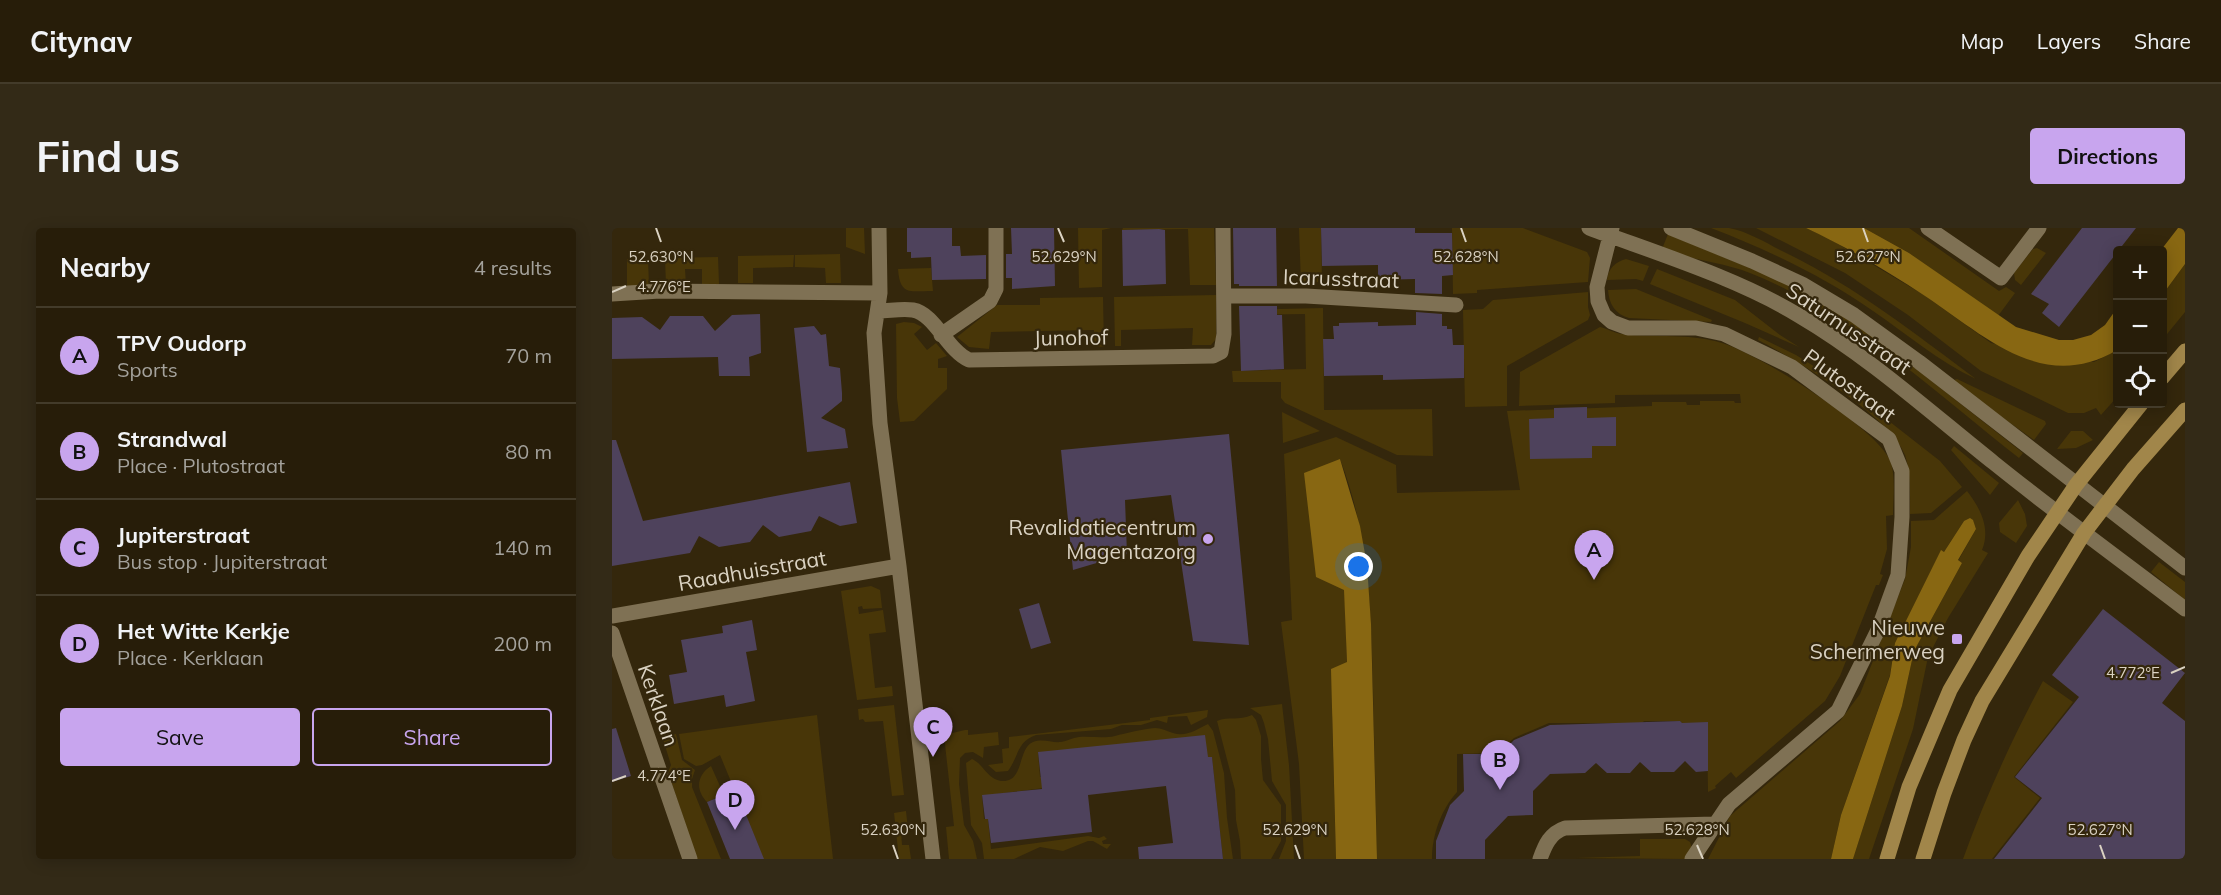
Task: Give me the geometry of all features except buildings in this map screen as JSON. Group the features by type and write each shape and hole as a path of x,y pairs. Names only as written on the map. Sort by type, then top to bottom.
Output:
{"main road":[{"path":"2167,373 2185,351"},
{"path":"1887,859 1909,787 1950,690 2028,556 2076,485 2138,408"},
{"path":"1923,859 1964,740 1982,701 2084,532 2103,506 2185,410"}],"street":[{"path":"879,228 880,293 879,312 874,333 880,423 933,859"},
{"path":"879,312 911,309 924,314 941,334 990,301 996,289 996,228"},
{"name":"Junohof","path":"941,334 955,351 969,360 1213,356 1221,352 1222,343 1225,296 1223,228"},
{"name":"Saturnusstraat","path":"1589,228 1610,232 1775,302 1800,316 1859,356 2057,513 2185,609"},
{"name":"Saturnusstraat","path":"1671,228 1792,279 1854,315 1919,362 2185,568"},
{"path":"1928,228 2001,278 2039,228"},
{"name":"Plutostraat","path":"1610,232 1597,287 1598,301 1604,315 1611,322 1628,328 1696,328 1724,334 1792,367 1889,439 1902,471 1898,575 1878,630 1838,711 1729,804 1692,859"},
{"path":"612,294 660,291 880,293"},
{"name":"Icarusstraat","path":"1225,296 1306,296 1456,305"},
{"name":"Raadhuisstraat","path":"612,616 899,566"},
{"name":"Kerklaan","path":"612,633 690,859"},
{"path":"1540,859 1545,844 1555,831 1565,828 1714,824"}],"shaded area":[{"path":"846,228 864,228 865,254 846,247"},
{"path":"1078,228 1111,228 1102,230 1102,287 1079,288"},
{"path":"1123,228 1214,228 1216,285 1190,285 1188,229 1122,230"},
{"path":"1299,228 1321,228 1322,282 1301,283"},
{"path":"1452,228 1523,228 1587,252 1590,258 1588,282 1477,290 1477,293 1453,294"},
{"path":"1711,228 1729,228 1749,234 1807,263 1857,293 1976,379 1936,356 1835,286 1753,245"},
{"path":"1756,228 1806,228 1828,238 1924,295 1991,343 2094,362 2113,352 2113,402 2101,415 2096,408 2084,413 2068,413 1981,371 1908,315 1845,273"},
{"path":"1806,228 1864,228 1909,253 2016,327 2059,340 2073,340 2091,335 2105,325 2113,314 2113,352 2090,362 2064,366 2040,363 2016,354 1970,328 1925,296 1837,243"},
{"path":"1864,228 1909,228 1999,291 2006,287 2015,293 1998,316 1909,253"},
{"path":"2178,228 2185,228 2185,264 2167,289 2167,246 2164,246"},
{"path":"1668,234 1791,285 1873,335 2023,453 2019,458 1891,356 1823,310 1750,273 1662,249"},
{"path":"2037,248 2046,253 2021,285 2015,280 2014,273 2033,249"},
{"path":"840,254 841,283 826,283 825,268 795,267 795,255"},
{"path":"794,255 793,267 753,268 753,283 738,283 738,256"},
{"path":"718,257 719,284 702,284 702,269 685,269 686,285 666,285 665,258"},
{"path":"627,259 648,259 649,286 627,286"},
{"path":"1626,259 1649,266 1643,281 1636,279 1607,280 1613,266"},
{"path":"2185,264 2185,312 2167,334 2167,300 2167,289"},
{"path":"931,268 933,291 912,291 901,284 898,269"},
{"path":"1657,269 1735,300 1799,347 1650,284"},
{"path":"1636,289 1712,320 1711,322 1629,318 1620,314 1610,300 1608,290"},
{"path":"1588,292 1590,315 1588,320 1507,366 1507,406 1465,407 1463,310 1483,309 1493,300"},
{"path":"1216,295 1216,339 1211,345 1192,345 1193,328 1121,330 1121,346 1115,346 1114,297"},
{"path":"1103,297 1104,347 1094,346 1094,330 991,332 989,349 969,347 957,337 997,305 1040,305 1040,298"},
{"path":"1323,308 1324,410 1432,409 1433,456 1397,455 1285,403 1281,398 1281,382 1233,382 1232,371 1306,369 1305,314 1240,315 1240,310"},
{"path":"904,322 922,327 914,334 927,350 936,343 947,356 938,359 938,368 947,368 947,389 914,421 900,422 897,398 896,324"},
{"path":"1600,327 1622,334 1710,340 1739,350 1787,376 1840,411 1863,429 1890,460 1894,480 1893,515 1886,516 1887,549 1880,574 1883,575 1879,585 1876,585 1840,676 1825,701 1736,778 1731,772 1715,786 1716,788 1708,792 1707,723 1644,721 1642,723 1549,723 1514,738 1498,753 1457,754 1457,792 1438,823 1432,859 1377,859 1372,660 1367,572 1357,515 1340,459 1347,662 1332,717 1336,859 1304,859 1299,764 1281,622 1292,620 1284,454 1336,437 1396,465 1397,493 1520,490 1507,411 1652,406 1652,402 1686,402 1687,405 1700,405 1700,401 1741,403 1740,394 1615,395 1615,403 1519,406 1520,372"},
{"path":"1759,337 1796,355 1839,382 1940,461 1962,487 1931,513 1910,514 1908,469 1905,455 1896,440 1862,406 1817,374 1758,340"},
{"path":"1957,379 2045,421 2046,424 2034,440 1954,383"},
{"path":"1282,412 1320,431 1283,443"},
{"path":"2071,431 2083,431 2093,440 2076,448 2057,449"},
{"path":"1954,446 1999,483 1990,495 1951,450"},
{"path":"1340,459 1360,526 1367,565 1371,624 1377,859 1336,859 1331,669 1347,662 1344,590 1316,577 1304,473"},
{"path":"1967,491 1983,519 1985,534 1982,550 1988,553 1948,618 1928,657 1913,729 1869,859 1853,859 1902,706 1914,651 1962,563 1958,561 1976,529 1973,521 1964,521 1944,552 1941,551 1895,643 1890,675 1841,815 1831,859 1708,859 1730,816 1840,721 1860,694 1905,579 1911,547 1911,521 1934,520"},
{"path":"2018,500 2025,514 2027,526 2016,543 2000,532 1999,523"},
{"path":"1970,518 1976,529 1958,560 1962,563 1914,651 1902,706 1853,859 1831,859 1841,815 1890,676 1895,643 1941,550 1944,552 1964,521"},
{"path":"2159,562 2185,582 2185,600 2151,572"},
{"path":"871,586 880,590 882,608 858,607 859,614 883,610 886,632 869,634 875,688 892,686 893,696 857,700 841,591"},
{"path":"2043,681 2073,702 2014,777 2040,798 1992,859 1963,859 2000,769"},
{"path":"1282,704 1289,765 1294,859 1279,859 1286,841 1286,805 1272,781 1264,723 1261,715 1250,708"},
{"path":"894,705 904,795 892,796 883,721 859,720 858,709"},
{"path":"1208,710 1207,717 1191,725 1187,716 1168,717 1167,723 1157,720 1141,725 1122,725 1111,729 1036,735 1021,746 1008,771 996,772 988,765 1003,763 1002,749 1009,748 1009,737 1150,720 1150,718"},
{"path":"817,715 833,859 763,859 720,755 696,766 684,759 679,734"},
{"path":"1252,715 1261,736 1263,780 1281,805 1281,841 1271,859 1241,859 1235,790 1217,721"},
{"path":"1208,724 1213,731 1224,773 1233,859 1223,859 1212,758 1038,753 1040,777 1043,777 1044,788 982,796 984,819 988,819 991,849 1088,836 1099,838 1104,836 1107,839 1102,841 1103,844 1111,844 1107,849 1093,841 1088,841 1063,851 1040,847 1014,859 984,859 982,843 971,825 966,763 972,759 994,779 1005,781 1015,775 1025,750 1033,742 1061,742 1079,737 1110,737 1155,728 1182,734"},
{"path":"968,730 968,735 998,732 999,745 984,747 983,758 973,752 965,753 960,758 959,784 964,825 973,841 977,859 949,859 946,827 954,826 944,735"},
{"path":"676,734 682,760 695,770 692,787 721,859 697,859 668,772 671,765 662,736"},
{"path":"711,766 724,795 707,802 701,793 699,783 700,778"},
{"path":"906,811 908,830 901,831 902,845 909,845 911,859 899,859 894,813"},
{"path":"1640,839 1685,839 1690,842 1692,849 1688,859 1575,858 1640,856"}],"place":[{"name":"Revalidatiecentrum Magentazorg","path":"1208,539"},
{"name":"TPV Oudorp","path":"1594,580"},
{"name":"Nieuwe Schermerweg","path":"1957,639"},
{"name":"Jupiterstraat","path":"933,757"},
{"name":"Strandwal","path":"1500,790"},
{"name":"Het Witte Kerkje","path":"735,830"}]}
